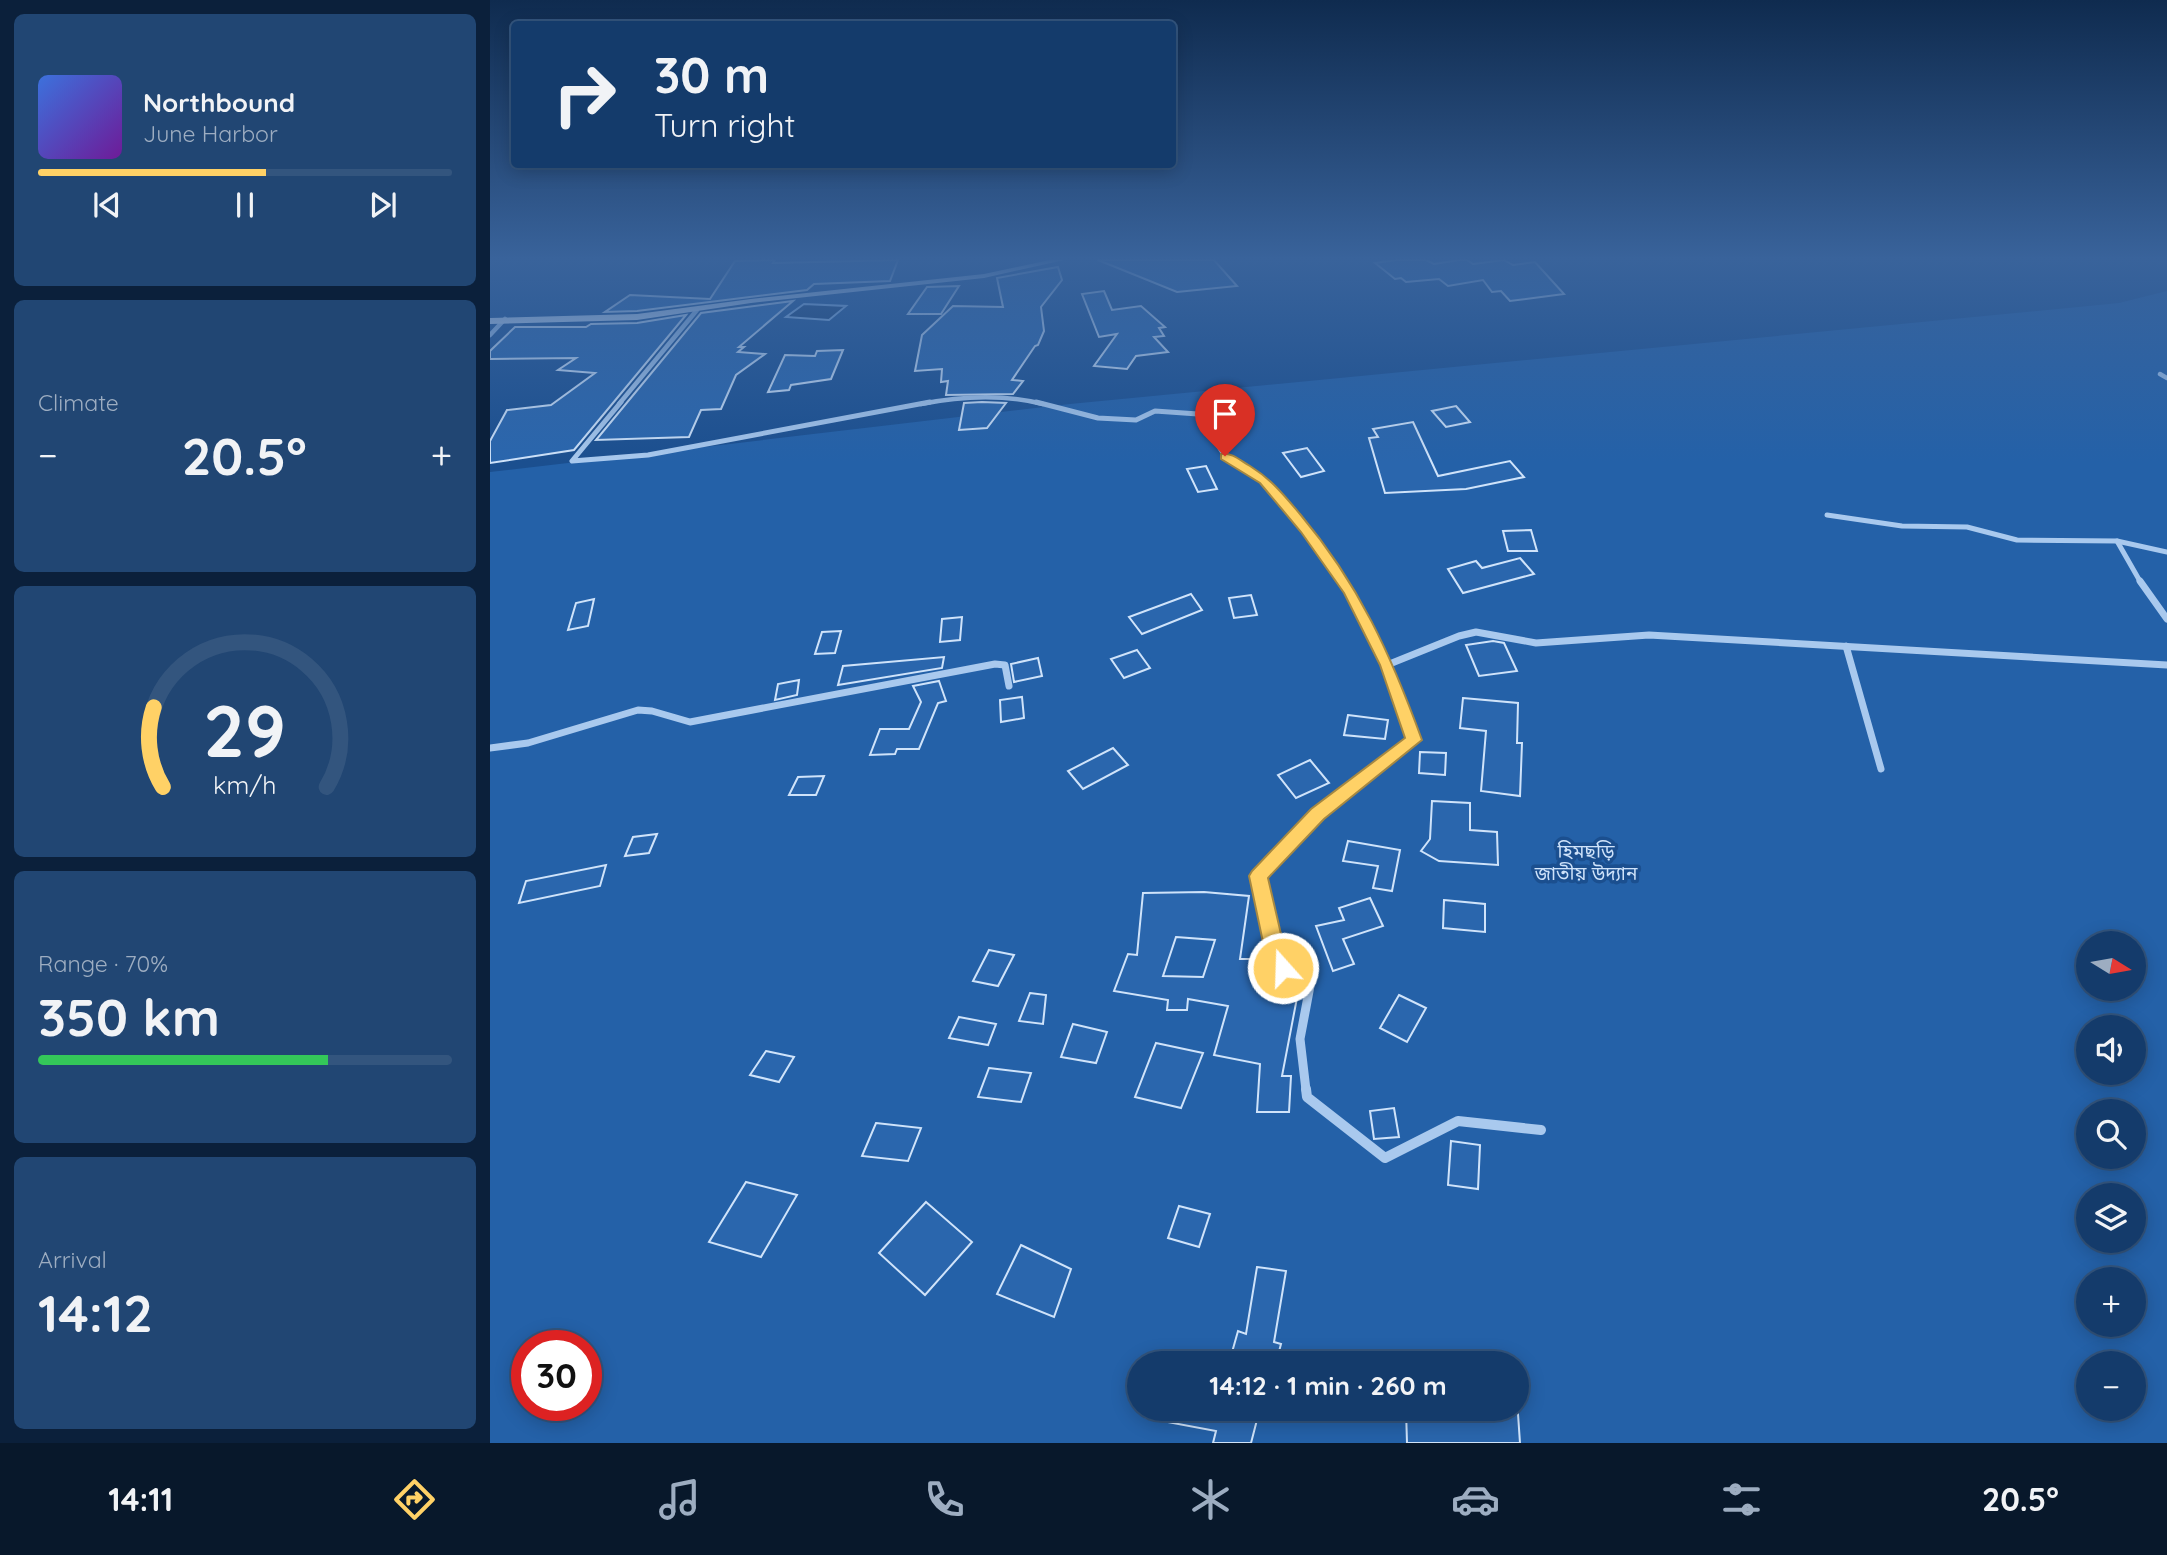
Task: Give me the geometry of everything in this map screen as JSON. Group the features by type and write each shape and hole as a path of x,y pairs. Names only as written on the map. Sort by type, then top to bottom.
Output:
{"street":[{"path":"683,327 572,461 648,455 957,397 1024,399 1098,418 1136,420 1155,411 1198,414 1225,456 1265,480 1306,529 1350,593 1387,665 1414,740 1318,814 1259,876 1274,947 1283,968 1313,970 1300,1039 1307,1097 1385,1158 1458,1121 1541,1130"},
{"path":"2160,374 2167,378"},
{"path":"1827,515 1902,526 1967,527 2017,540 2117,541 2167,552"},
{"path":"2117,541 2147,594 2167,619"},
{"path":"1387,665 1459,636 1476,632 1536,643 1649,635 2167,665"},
{"path":"1846,646 1881,769"},
{"path":"490,747 507,747 636,710 647,709 672,720 690,722 995,664 1004,665 1009,685"}],"green space":[{"name":"হিমছড়ি জাতীয় উদ্যান","path":"1866,327 2167,327 2167,1443 490,1443 490,472 1070,404"}],"building":[{"path":"515,327 676,327 574,450 490,463 490,441 507,410 551,405 595,373 558,370 576,358 490,359 490,351"},
{"path":"689,327 762,327 739,347 744,347 738,352 765,354 736,375 721,409 701,410 689,437 596,440"},
{"path":"930,327 1044,327 1044,331 1038,345 1012,380 1023,381 1013,394 946,395 948,381 941,382 942,369 915,371 922,335"},
{"path":"1095,327 1163,327 1159,328 1164,336 1154,337 1168,352 1136,356 1127,369 1094,366 1117,334 1099,337"},
{"path":"843,350 831,379 791,385 789,390 768,392 785,355 815,356 817,351"},
{"path":"964,403 1006,403 987,428 959,430"},
{"path":"1456,406 1470,422 1446,427 1432,411"},
{"path":"1413,422 1438,476 1510,461 1524,477 1466,489 1385,493 1369,438 1378,437 1373,429"},
{"path":"1307,448 1324,471 1301,477 1283,453"},
{"path":"1206,466 1217,489 1198,492 1187,469"},
{"path":"1531,530 1537,551 1508,551 1503,531"},
{"path":"1520,558 1534,574 1463,593 1448,569 1476,561 1482,568"},
{"path":"1191,594 1202,610 1142,634 1129,617"},
{"path":"1251,595 1257,615 1234,618 1229,598"},
{"path":"594,599 588,626 568,630 576,603"},
{"path":"962,617 960,640 940,642 942,619"},
{"path":"841,631 835,653 815,654 822,632"},
{"path":"1493,641 1504,643 1517,671 1479,676 1466,645"},
{"path":"1137,650 1150,668 1124,678 1111,659"},
{"path":"944,657 942,668 838,685 843,666"},
{"path":"1038,658 1042,676 1014,682 1011,664"},
{"path":"799,680 797,695 775,700 778,684"},
{"path":"939,681 946,701 938,703 919,749 897,749 895,754 870,755 880,729 909,729 921,702 913,686"},
{"path":"1022,697 1024,718 1001,722 1000,700"},
{"path":"1463,698 1518,703 1517,743 1522,743 1520,796 1481,791 1486,731 1460,728"},
{"path":"1348,715 1388,720 1385,739 1344,735"},
{"path":"1113,748 1128,765 1083,789 1068,771"},
{"path":"1420,752 1446,753 1445,775 1419,773"},
{"path":"1310,760 1329,783 1296,798 1278,775"},
{"path":"824,776 816,795 789,795 798,777"},
{"path":"1432,801 1470,803 1470,830 1497,832 1498,865 1439,861 1421,851 1430,839"},
{"path":"657,834 649,853 625,856 633,837"},
{"path":"1348,841 1400,850 1392,891 1373,888 1378,866 1343,861"},
{"path":"606,865 600,886 519,903 526,881"},
{"path":"1204,892 1249,896 1240,959 1272,959 1271,974 1301,977 1282,1076 1291,1076 1289,1112 1257,1112 1260,1064 1214,1055 1228,1006 1188,999 1187,1010 1167,1010 1168,1000 1114,991 1128,954 1137,955 1143,893","holes":["1176,937 1215,940 1203,977 1163,976"]},
{"path":"1370,898 1383,926 1343,939 1354,964 1333,971 1316,926 1344,920 1339,908"},
{"path":"1444,900 1485,904 1485,932 1443,928"},
{"path":"989,950 1014,955 998,986 973,981"},
{"path":"1030,993 1046,995 1043,1024 1019,1021"},
{"path":"1399,995 1426,1008 1407,1042 1380,1028"},
{"path":"959,1017 996,1024 988,1045 949,1038"},
{"path":"1073,1024 1107,1032 1096,1063 1061,1057"},
{"path":"1156,1043 1203,1053 1181,1108 1135,1097"},
{"path":"766,1051 794,1057 779,1082 750,1075"},
{"path":"989,1068 1031,1073 1021,1102 978,1097"},
{"path":"1394,1108 1399,1137 1374,1139 1370,1111"},
{"path":"876,1123 921,1128 908,1161 862,1156"},
{"path":"1451,1141 1480,1145 1478,1189 1448,1185"},
{"path":"746,1182 797,1195 761,1257 709,1242"},
{"path":"926,1202 972,1242 925,1295 879,1253"},
{"path":"1179,1206 1210,1214 1199,1247 1168,1238"},
{"path":"1021,1245 1071,1269 1054,1317 997,1294"},
{"path":"1257,1267 1286,1271 1274,1342 1281,1344 1279,1351 1232,1351 1238,1331 1246,1334"},
{"path":"1162,1421 1257,1421 1251,1443 1213,1443 1216,1431"},
{"path":"1406,1421 1518,1421 1520,1443 1407,1443"}],"route":[{"path":"1225,456 1265,480 1306,529 1350,593 1387,665 1414,740 1318,814 1259,876 1274,947 1283,968"}]}
